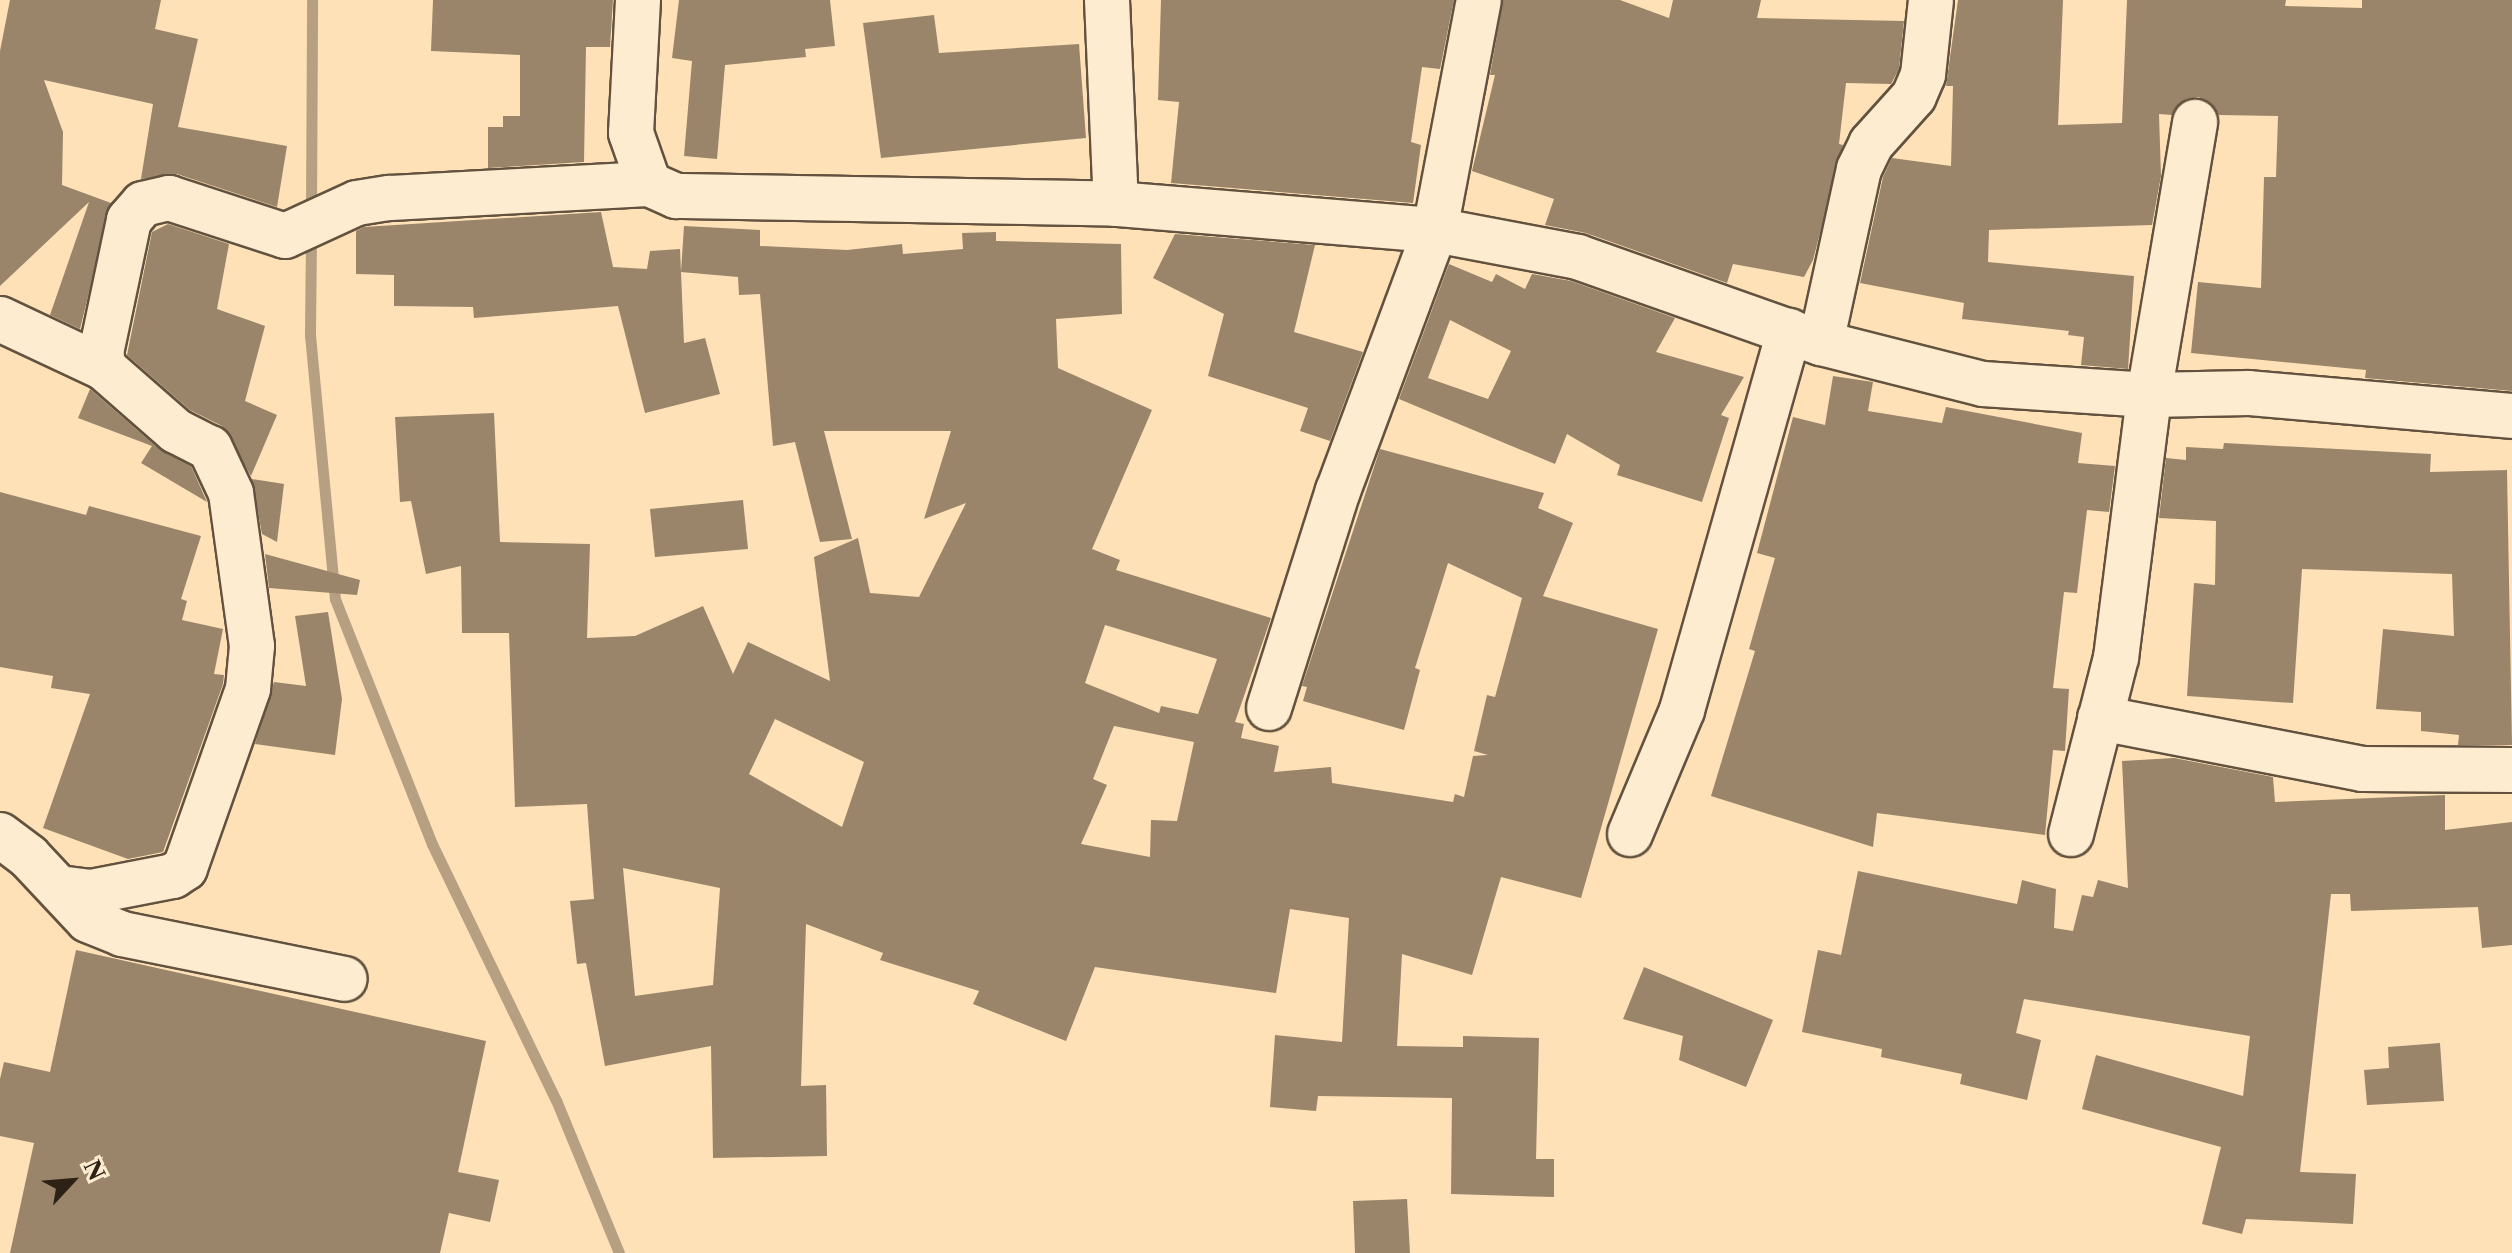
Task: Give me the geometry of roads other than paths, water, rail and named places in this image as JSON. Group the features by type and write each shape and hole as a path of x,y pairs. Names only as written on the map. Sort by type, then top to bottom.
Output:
{"street":[{"path":"638,0 631,133 649,184"},
{"path":"1107,0 1116,204"},
{"path":"1269,708 1338,491 1435,230 1479,0"},
{"path":"1630,834 1682,710 1859,169 1871,144 1914,96 1923,75 1931,0"},
{"path":"2071,834 2120,631 2149,395 2195,122"},
{"path":"104,368 101,353 129,220 143,204 169,198 285,236 357,203 649,184 676,196 1116,204 1435,230 1578,257 1805,337 1983,384 2149,395 2249,393 2512,416"},
{"path":"0,319 104,368 176,431 210,448 231,493 252,646 248,689 185,868 173,876 91,892 59,888"},
{"path":"2100,718 2362,769 2512,770"},
{"path":"0,835 59,888 88,920 122,934 345,979"}],"waterway":[{"path":"311,211 312,0"},
{"path":"311,237 310,335 335,599 432,844 556,1100 619,1253"}]}
